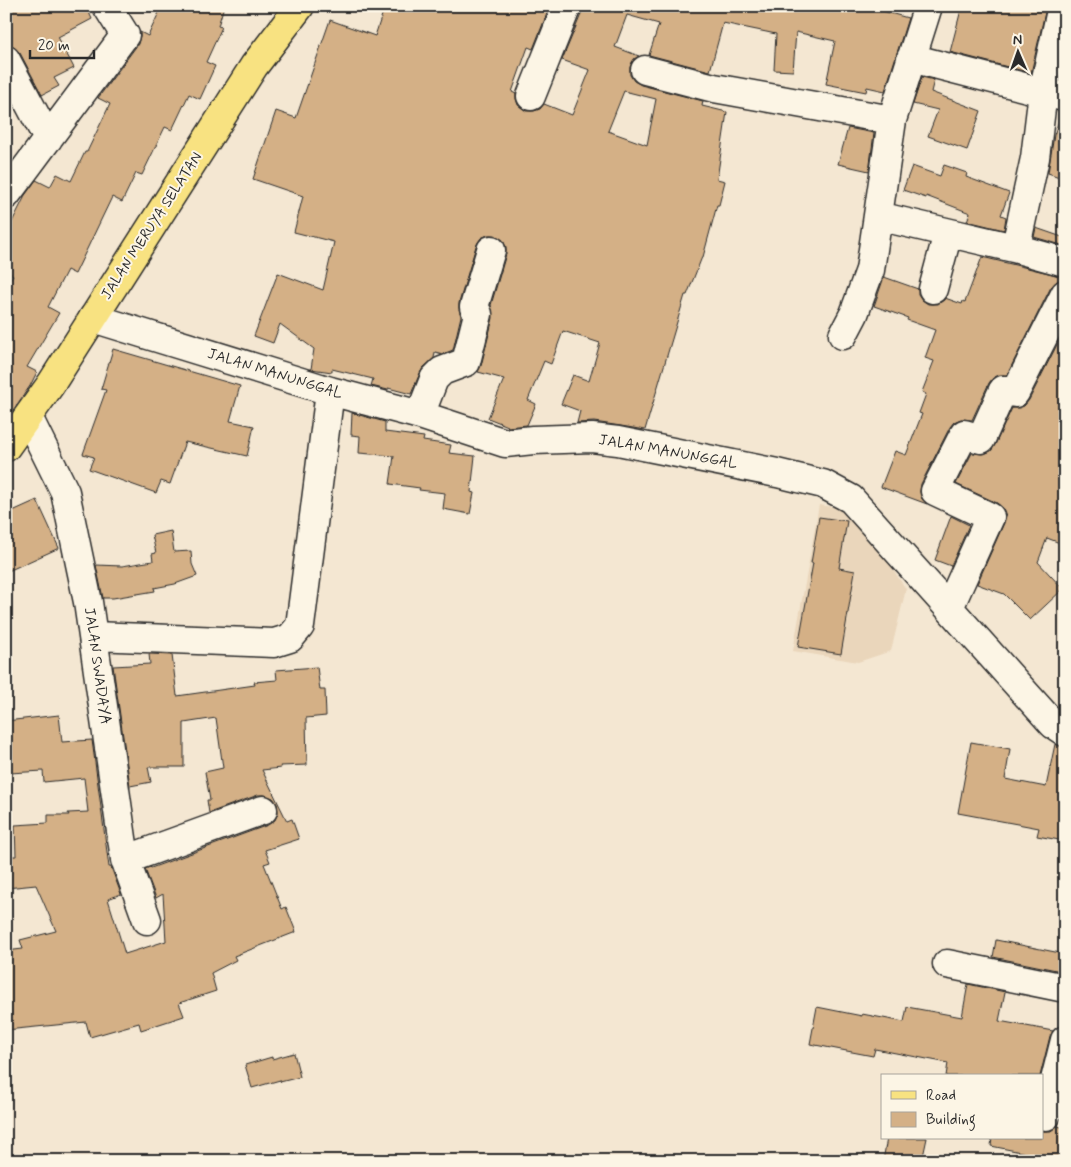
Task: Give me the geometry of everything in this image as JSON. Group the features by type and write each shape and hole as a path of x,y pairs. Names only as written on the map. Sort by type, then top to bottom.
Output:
{"main road":[{"name":"JALAN MERUYA SELATAN","path":"6,447 51,384 254,66 300,6"}],"street":[{"path":"6,195 125,35 107,6"},
{"path":"531,96 567,6"},
{"path":"843,335 854,314 870,270 892,120 928,6"},
{"path":"1014,248 1035,158 1054,94 1062,6"},
{"path":"912,58 1054,94"},
{"path":"6,60 48,139"},
{"path":"645,70 714,88 892,120"},
{"path":"878,216 1065,262"},
{"path":"932,290 948,233"},
{"path":"420,415 434,379 442,371 466,362 478,314 474,307 491,250"},
{"path":"948,608 990,517 935,491 964,434 980,439 1003,390 1015,393 1065,294"},
{"name":"JALAN MANUNGGAL","path":"93,318 330,391 420,415 505,443 533,440 606,439 823,484 851,499 1053,724 1065,732"},
{"path":"93,636 274,643 290,638 300,626 330,391"},
{"name":"JALAN SWADAYA","path":"28,417 65,492 88,602 125,860 147,920"},
{"path":"125,860 263,810"},
{"path":"947,964 1065,988"},
{"path":"1046,1116 1065,1040"}],"shaded area":[{"path":"819,505 853,510 906,589 891,651 858,662 793,651"}],"building":[{"path":"6,6 86,6 92,19 58,37 74,68 54,78 59,86 42,95 20,53 14,47 6,44"},
{"path":"162,6 224,6 218,26 222,27 206,62 215,66 200,99 189,94 172,130 165,127 142,175 136,173 122,202 112,197 75,274 67,270 48,307 59,313 27,367 37,372 30,386 6,420 6,286 13,275 6,271 6,234 23,198 36,180 50,187 57,174 71,181 110,104 98,98 138,44 140,32 148,36"},
{"path":"385,6 550,6 533,49 528,47 512,92 516,94 518,105 526,111 540,109 544,104 572,115 590,70 562,60 582,12 582,6 875,6 875,9 908,18 885,91 867,87 866,92 826,84 835,41 796,32 793,71 774,70 776,34 723,23 710,71 649,55 659,24 627,15 615,47 639,56 634,59 630,67 630,75 634,81 641,85 703,101 702,106 727,112 717,179 725,181 719,205 717,205 703,257 687,295 685,295 645,430 594,422 577,423 580,411 561,404 573,375 589,381 600,343 563,331 551,364 544,361 528,400 536,404 527,425 507,427 488,418 504,379 478,372 493,318 491,305 506,254 503,240 495,235 481,238 476,246 459,303 461,316 453,350 443,354 435,352 434,358 420,373 411,394 371,386 373,379 332,369 332,372 311,369 314,349 280,324 273,343 254,336 278,273 323,290 334,242 294,232 303,196 253,179 276,111 296,118 330,20 375,36","holes":["624,91 656,99 647,145 608,131"]},
{"path":"962,6 1038,6 1046,8 1031,73 950,52"},
{"path":"922,77 934,80 931,92 981,111 967,150 928,136 938,110 913,104"},
{"path":"1062,112 1065,112 1065,179 1048,173 1054,135"},
{"path":"848,128 874,133 869,171 838,164"},
{"path":"944,165 967,173 966,177 1009,193 1001,215 1006,217 1004,230 967,221 970,213 926,196 926,198 903,190 912,166 940,176"},
{"path":"1036,228 1065,238 1065,246 1034,237"},
{"path":"982,257 1065,278 1057,281 1051,287 1007,375 999,375 989,383 972,420 961,419 954,422 950,427 921,484 920,492 922,499 927,504 881,487 895,451 906,455 922,414 919,413 926,394 922,392 934,361 925,358 935,330 874,306 884,277 918,289 918,294 922,300 928,304 938,304 945,298 962,304 963,301 965,302"},
{"path":"1065,329 1065,545 1047,538 1038,562 1063,589 1030,620 1004,594 977,584 1004,523 1006,516 1003,508 997,503 956,484 972,453 984,454 991,451 1012,408 1024,406 1029,400"},
{"path":"113,349 240,386 230,421 254,426 247,456 185,442 170,484 161,481 156,493 89,469 94,457 83,454 106,390 101,389"},
{"path":"352,413 385,422 385,432 424,437 423,441 451,445 449,453 475,456 471,492 474,493 470,514 443,509 445,493 390,484 394,456 359,453 360,436 351,435"},
{"path":"37,500 59,548 6,572 6,514"},
{"path":"951,516 969,525 951,566 935,560"},
{"path":"819,517 847,521 839,568 855,571 841,654 798,647"},
{"path":"171,531 174,552 191,551 192,564 197,576 175,584 154,588 155,591 103,598 96,565 122,566 153,561 152,554 156,553 152,535"},
{"path":"149,654 172,655 177,696 255,685 254,682 277,680 276,670 317,667 320,690 325,690 326,716 306,718 307,765 280,766 281,768 262,770 287,821 292,819 299,839 265,850 270,862 264,864 282,909 286,907 296,932 234,956 236,960 211,973 216,991 179,1003 184,1016 141,1030 139,1023 90,1037 86,1022 6,1030 6,951 23,949 20,940 56,931 36,885 6,888 6,856 16,856 15,825 48,823 48,815 69,815 68,813 88,812 84,778 44,782 43,771 10,773 9,751 6,751 6,721 59,715 62,742 92,740 109,867 111,867 121,894 108,899 125,954 166,941 163,894 156,898 145,869 268,825 275,820 278,813 277,804 273,798 258,795 209,813 207,800 210,800 205,772 223,768 216,718 184,723 184,767 148,767 151,782 130,786 113,666 150,664"},
{"path":"971,742 1010,749 1005,779 1046,787 1055,744 1065,748 1065,841 1037,836 1039,828 958,813"},
{"path":"996,940 1065,954 1061,971 993,957"},
{"path":"968,984 1005,992 999,1021 1053,1031 1040,1074 946,1074 948,1063 875,1049 873,1056 810,1044 817,1007 904,1022 907,1007 962,1017"},
{"path":"294,1053 300,1077 280,1082 280,1080 252,1088 245,1065"},
{"path":"1057,1126 1065,1128 1065,1161 1030,1161 1031,1154 991,1146 992,1140 1044,1140 1044,1131 1051,1131"},
{"path":"887,1140 927,1140 922,1161 883,1161"}]}
